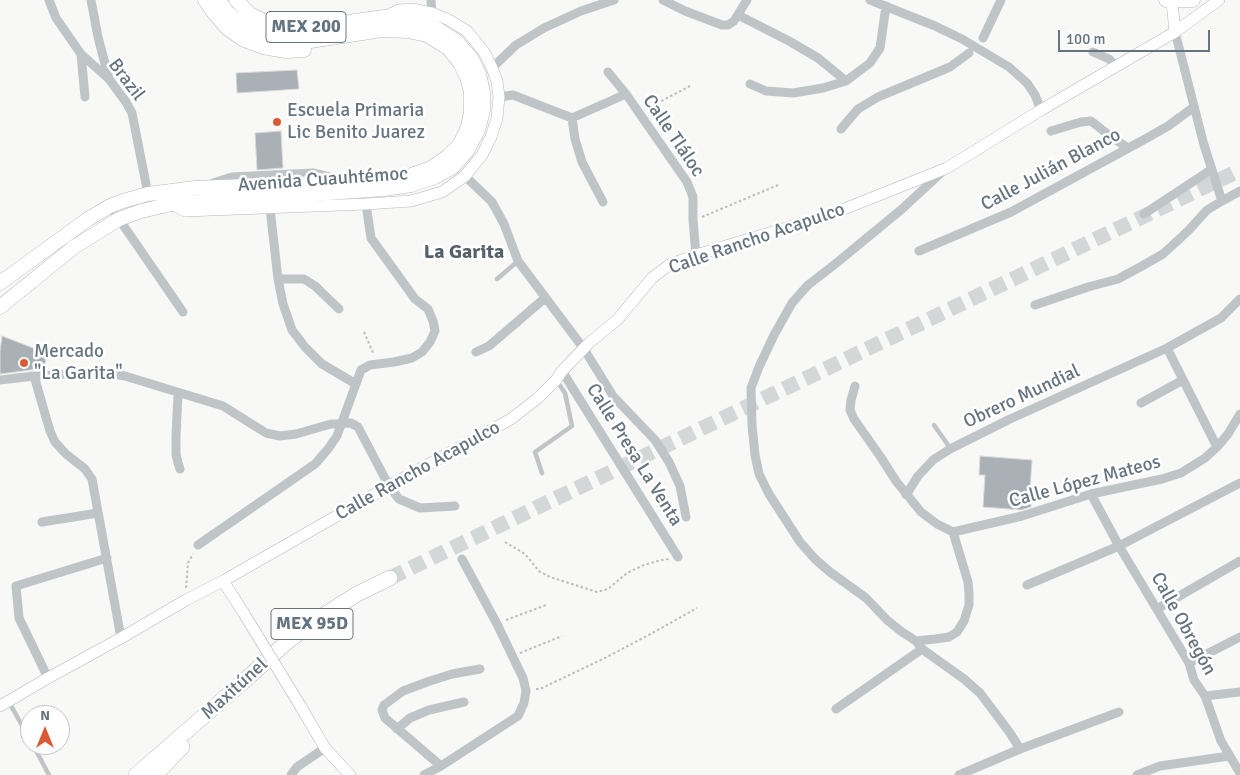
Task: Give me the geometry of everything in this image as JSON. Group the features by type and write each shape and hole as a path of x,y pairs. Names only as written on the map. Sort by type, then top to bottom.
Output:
{"highway":[{"name":"Maxitúnel","path":"136,775 243,682 288,640 357,594 390,578"},
{"name":"MEX 95D","path":"155,775 243,682"}],"main road":[{"path":"205,0 214,14 227,28 244,40 263,47 286,51 311,50 342,35"},
{"name":"Avenida Cuauhtémoc","path":"0,283 88,219 110,206 148,194 195,188 348,182 408,176 431,168 447,157 460,144 468,127 471,112 471,92 467,77 460,63 448,48 427,35 408,31 382,30 310,41 287,41 264,36 243,26 226,11 219,0"},
{"name":"Avenida Cuauhtémoc","path":"0,307 74,247 118,219 141,211 171,204 384,190 419,183 435,177 453,167 467,151 478,130 483,110 483,92 479,74 471,58 456,41 431,25 411,20 384,17 310,27 287,28 268,23 250,14 236,0"},
{"path":"1175,32 1169,0 1193,0"},
{"name":"Calle Rancho Acapulco","path":"4,703 389,486 512,419 538,398 589,343 618,319 652,278 669,266 696,255 829,215 947,168 1041,110 1175,32 1219,0"},
{"name":"Avenida Cuauhtémoc","path":"171,204 185,211 411,201 442,192 465,176 482,155 491,137 497,118 499,97 497,81 484,52 467,32 447,18 414,9 399,10 384,17"},
{"path":"223,580 325,748 350,775"}],"street":[{"name":"Brazil","path":"49,0 56,18 81,54 109,79 132,113 148,194"},
{"path":"91,0 109,79"},
{"path":"431,0 432,13"},
{"path":"492,68 516,45 544,28 581,11 614,0"},
{"path":"663,0 685,11 722,25 728,25 734,21 747,0"},
{"path":"870,0 962,39 1009,67 1027,83 1035,95 1041,110"},
{"path":"982,38 1001,0"},
{"path":"750,84 766,91 793,93 823,88 846,81 870,63 880,48 886,6"},
{"path":"738,15 818,58 846,81"},
{"path":"1175,32 1194,107 1222,201"},
{"path":"1093,52 1109,59 1116,66"},
{"path":"841,129 858,109 878,97 950,67 969,53"},
{"path":"81,54 85,97"},
{"name":"Calle Tláloc","path":"608,72 626,94 687,182 693,197 696,255"},
{"path":"499,97 513,94 572,118 575,139 582,162 603,202"},
{"name":"Calle Tláloc","path":"572,118 626,94"},
{"name":"Calle Julián Blanco","path":"919,251 1011,212 1168,126 1194,107"},
{"path":"1052,132 1080,122 1091,121 1128,148"},
{"path":"947,168 902,209 808,285 792,303 758,367 751,388 755,455 760,474 778,510 800,542 815,559 866,598 887,620 916,640 922,649 964,679 980,694 1020,749"},
{"path":"1144,214 1212,169"},
{"path":"465,176 492,202 504,224 518,261 584,349 613,396 655,440 669,462 680,486 686,517"},
{"path":"1035,305 1118,279 1142,266 1163,254 1207,210 1240,191"},
{"path":"198,545 315,464 337,436 361,370 370,365 412,358 422,352 430,342 435,331 428,309 415,299 371,238 366,204"},
{"path":"110,206 183,312"},
{"path":"270,208 278,279 283,304 292,330 300,342 322,364 356,384"},
{"path":"278,279 304,279 315,286 339,310"},
{"path":"476,352 489,346 545,298"},
{"name":"Obrero Mundial","path":"906,495 918,476 933,460 950,448 1167,348 1221,318 1240,299"},
{"path":"1167,348 1217,447"},
{"path":"0,380 101,372 125,376 223,406 266,433 280,436 296,434 331,424 351,423 358,428 389,486 399,499 420,508 455,506"},
{"name":"Calle Presa La Venta","path":"559,375 678,558"},
{"path":"34,376 55,442 66,454 85,469 92,479 121,638"},
{"path":"1141,403 1183,380"},
{"path":"855,386 850,410 854,419 896,481 920,512 953,532 968,582 968,606 964,621 957,632 949,637 916,640"},
{"path":"178,393 176,454 180,469"},
{"name":"Calle López Mateos","path":"953,532 1022,516 1091,494 1162,479 1181,473 1205,458 1217,447 1228,434 1240,414"},
{"path":"1027,585 1118,546 1240,483"},
{"name":"Calle Obregón","path":"1091,494 1118,546 1189,663 1194,680 1205,696 1221,741 1229,756 1237,764 1240,773"},
{"path":"42,522 98,513"},
{"path":"48,678 19,618 16,586 107,558"},
{"path":"424,775 518,716 524,703 526,691 523,678 497,624 462,560"},
{"path":"1156,608 1240,561"},
{"path":"1189,663 1240,637"},
{"path":"836,709 922,649"},
{"path":"441,766 384,718 382,710 384,706 403,691 452,674 480,669"},
{"path":"1205,696 1240,692"},
{"path":"397,729 410,718 429,710 464,702"},
{"path":"959,775 1020,749 1118,712"},
{"path":"291,775 297,767 325,748"},
{"path":"1137,775 1229,756"}],"lane":[{"path":"496,280 518,261"},
{"path":"542,473 535,452 572,426 559,375"},
{"path":"934,425 950,448"},
{"path":"4,703 20,726"},
{"path":"38,755 49,775"}],"path":[{"path":"639,113 692,85"},
{"path":"693,220 712,214 778,185"},
{"path":"364,332 378,364"},
{"path":"506,542 525,554 539,571 550,577 597,592 608,589 627,573 644,564 678,558"},
{"path":"186,600 188,563 198,545"},
{"path":"497,624 546,605"},
{"path":"526,691 540,689 607,657 696,608"},
{"path":"513,656 562,636"}],"building":[{"path":"297,70 299,89 237,93 236,73"},
{"path":"281,131 283,168 257,170 255,133"},
{"name":"Mercado \"La Garita\"","path":"2,336 46,353 45,368 0,374"},
{"path":"980,456 1032,460 1031,507 1021,510 983,507 985,475 979,475"}],"tunnel":[{"path":"390,578 1240,170"}],"place":[{"name":"Escuela Primaria Lic Benito Juarez","path":"277,122"},
{"name":"Mercado \"La Garita\"","path":"24,363"}],"district":[{"name":"La Garita","path":"464,253"}]}
